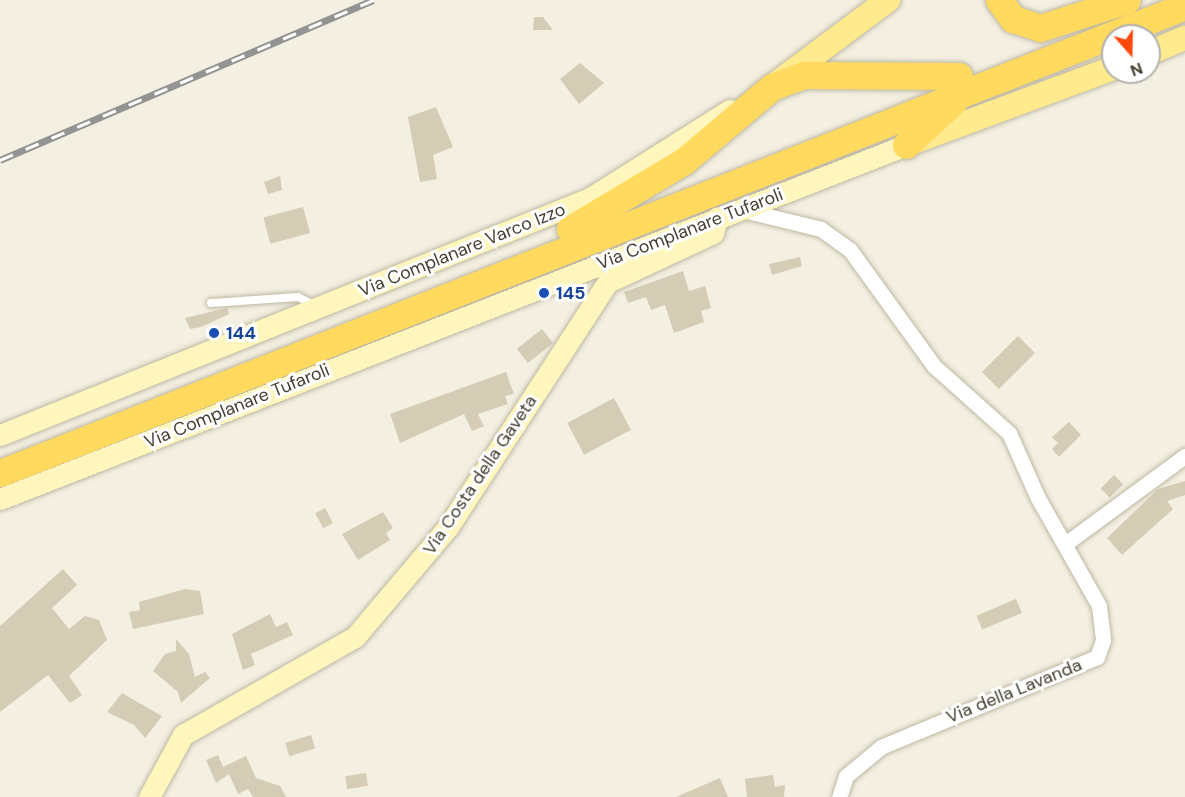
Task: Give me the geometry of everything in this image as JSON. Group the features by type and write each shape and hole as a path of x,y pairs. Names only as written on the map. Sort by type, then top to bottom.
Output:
{"highway":[{"path":"999,0 1013,19 1040,28 1127,0"},
{"path":"0,473 962,84 1152,0"},
{"path":"0,455 570,229 962,84 1185,6"},
{"path":"570,229 684,161 772,87 804,75 962,84"},
{"path":"906,145 962,84"}],"main road":[{"name":"Via Complanare Varco Izzo","path":"0,435 590,198 772,87 888,0"},
{"path":"1161,48 1185,38"},
{"name":"Via Complanare Tufaroli","path":"0,499 717,217 1101,72"},
{"name":"Via Costa della Gaveta","path":"149,797 183,735 355,637 448,527 608,282 713,233 717,217"}],"street":[{"name":"Via della Lavanda","path":"739,209 821,229 850,250 934,366 1009,433 1099,606 1103,640 1097,657 881,747 846,776 839,797"},
{"path":"1065,544 1185,456"}],"lane":[{"path":"211,303 298,297 319,308"}],"building":[{"path":"534,17 543,17 553,30 533,30"},
{"path":"580,63 604,83 579,104 560,79"},
{"path":"436,107 453,147 433,155 437,179 420,182 408,117"},
{"path":"280,176 282,190 268,194 264,182"},
{"path":"303,207 310,233 270,244 263,218"},
{"path":"800,257 802,266 772,275 769,264"},
{"path":"683,271 689,291 705,286 711,308 701,311 704,322 674,333 665,305 651,310 646,297 628,303 624,292"},
{"path":"227,308 229,314 201,327 190,329 185,318"},
{"path":"542,329 553,343 528,363 517,349"},
{"path":"1018,336 1035,353 999,389 982,372"},
{"path":"506,372 514,394 505,396 508,404 478,414 484,426 472,431 464,414 400,443 390,414"},
{"path":"614,398 631,430 584,455 567,423"},
{"path":"1069,422 1081,435 1059,457 1052,449 1058,443 1052,437"},
{"path":"1114,475 1123,484 1110,498 1101,488"},
{"path":"1185,481 1185,495 1167,501 1173,509 1122,555 1107,538 1158,489"},
{"path":"325,508 333,523 323,528 315,513"},
{"path":"383,512 393,528 386,533 390,540 358,560 342,534"},
{"path":"63,569 77,585 52,608 69,629 85,616 99,620 107,640 69,676 82,695 70,703 48,675 0,712 0,626"},
{"path":"185,589 200,591 204,614 133,629 129,612 140,610 139,602"},
{"path":"1016,599 1022,613 982,630 976,616"},
{"path":"270,614 276,627 287,622 293,635 251,654 255,665 243,670 232,634"},
{"path":"176,639 189,654 195,677 205,672 210,678 181,703 178,692 153,671 165,654 176,651"},
{"path":"122,693 162,716 145,738 134,725 107,712"},
{"path":"311,735 315,748 289,756 285,743"},
{"path":"218,755 223,767 246,756 256,778 280,786 286,797 253,797 248,789 238,794 229,774 216,783 206,760"},
{"path":"366,773 368,786 347,789 345,776"},
{"path":"773,775 775,787 785,785 784,797 747,797 745,779"},
{"path":"720,778 728,797 676,797"}],"railway":[{"path":"0,160 373,0"}],"place":[{"name":"145","path":"544,293"},
{"name":"144","path":"214,333"}]}
